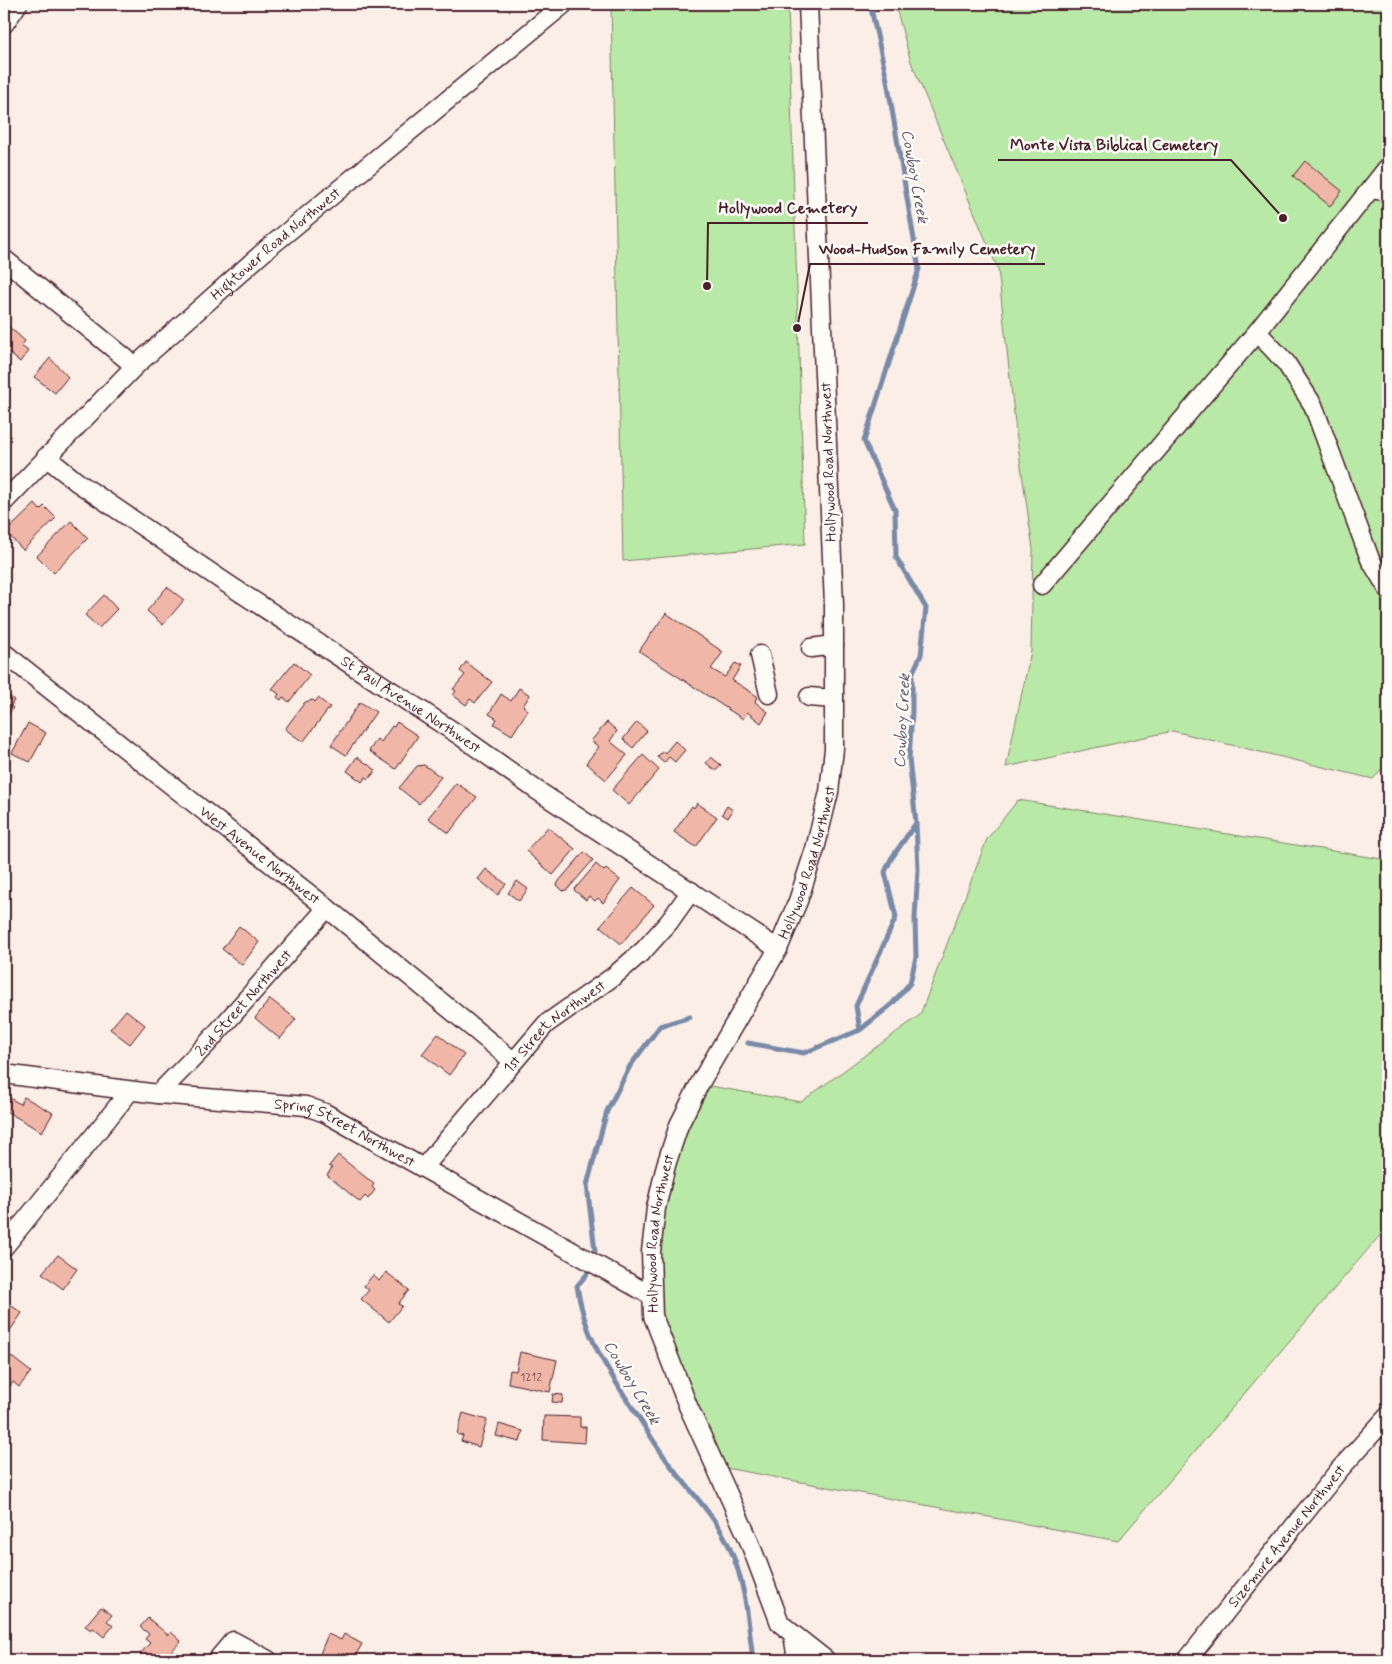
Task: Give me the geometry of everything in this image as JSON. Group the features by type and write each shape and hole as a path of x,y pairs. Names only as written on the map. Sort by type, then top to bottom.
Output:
{"street":[{"path":"4,24 18,4"},
{"name":"Hightower Road Northwest","path":"4,502 46,456 135,366 267,249 564,4"},
{"name":"Hollywood Road Northwest","path":"808,4 834,645 834,749 829,792 816,849 798,901 778,949 700,1083 679,1125 666,1165 656,1208 651,1252 654,1316 688,1406 748,1538 780,1623 826,1660"},
{"path":"1042,585 1256,332 1388,167"},
{"path":"1371,189 1388,192"},
{"path":"4,259 135,366"},
{"path":"1256,332 1286,363 1313,405 1370,559 1388,589"},
{"name":"St Paul Avenue Northwest","path":"46,456 77,482 217,577 778,949"},
{"path":"811,648 834,645"},
{"name":"West Avenue Northwest","path":"4,653 327,908 513,1061"},
{"path":"760,655 769,694"},
{"path":"809,697 834,699"},
{"name":"1st Street Northwest","path":"423,1168 546,1024 614,976 644,950 669,922 691,891"},
{"name":"2nd Street Northwest","path":"158,1094 206,1045 327,908"},
{"name":"Spring Street Northwest","path":"4,1074 158,1094 306,1106 325,1113 652,1296"},
{"path":"4,1247 130,1091"},
{"name":"Sizemore Avenue Northwest","path":"1187,1660 1340,1469 1388,1416"},
{"path":"793,1634 797,1660"},
{"path":"217,1660 233,1641 268,1660"}],"green space":[{"path":"611,4 788,4 805,544 623,561"},
{"path":"895,4 1388,4 1388,762 1373,779 1173,731 1006,767 1031,651 1033,549 1016,432 998,269 911,62"},
{"path":"1018,800 1388,860 1388,1226 1118,1541 704,1464 647,1307 662,1197 704,1085 801,1102 920,1015 987,839"}],"building":[{"path":"1305,161 1342,191 1330,206 1293,176"},
{"path":"7,325 25,341 21,346 28,351 20,362 4,349 4,328"},
{"path":"50,358 68,377 55,393 34,377"},
{"path":"35,504 40,510 44,506 56,518 23,550 6,532"},
{"path":"71,521 88,538 54,573 37,556"},
{"path":"167,587 184,600 163,625 147,611"},
{"path":"104,595 117,609 99,628 85,615"},
{"path":"666,613 723,652 711,669 725,677 735,663 741,666 732,680 757,696 755,702 768,712 761,723 747,712 743,719 639,651"},
{"path":"294,662 310,675 289,702 283,697 281,700 277,697 279,694 272,689"},
{"path":"466,662 492,682 475,703 470,699 466,705 453,695 456,691 453,689 465,675 460,671"},
{"path":"519,688 530,695 523,706 528,710 512,735 494,724 497,719 489,714 501,694 511,701"},
{"path":"4,692 14,700 11,706 13,708 4,719"},
{"path":"318,698 330,707 303,742 285,729 305,702 313,700 315,702"},
{"path":"360,702 376,712 346,755 331,745"},
{"path":"397,722 418,736 396,769 369,751 377,739 381,742"},
{"path":"607,722 617,731 610,741 627,755 606,780 586,763 599,747 591,741"},
{"path":"637,722 647,731 633,748 623,739"},
{"path":"28,723 46,733 30,762 12,753"},
{"path":"675,741 685,750 675,762 669,757 664,763 657,757 663,751 665,753"},
{"path":"643,755 659,770 629,805 612,790"},
{"path":"357,757 376,770 369,779 366,777 362,782 347,771"},
{"path":"711,757 721,765 716,771 706,763"},
{"path":"424,765 441,777 419,804 399,788 417,766"},
{"path":"456,783 477,797 449,833 428,818"},
{"path":"697,803 717,817 696,847 674,832 692,806 694,808"},
{"path":"727,806 733,810 728,818 722,814"},
{"path":"548,827 575,849 553,875 526,851"},
{"path":"584,852 593,860 568,889 563,891 557,885 559,881"},
{"path":"596,864 620,880 603,903 598,898 595,901 589,896 586,900 574,890"},
{"path":"486,869 506,884 498,895 478,879"},
{"path":"517,881 528,889 519,901 508,893"},
{"path":"633,888 654,905 621,944 600,926"},
{"path":"239,926 259,942 242,965 222,949"},
{"path":"270,999 296,1019 280,1039 255,1018"},
{"path":"126,1010 145,1025 130,1044 110,1029"},
{"path":"438,1034 464,1055 449,1075 422,1054"},
{"path":"8,1097 20,1104 24,1097 53,1113 42,1132 4,1110"},
{"path":"338,1155 374,1184 372,1187 375,1190 368,1199 365,1196 360,1202 327,1175 332,1168 329,1166"},
{"path":"58,1255 77,1269 63,1289 42,1273"},
{"path":"386,1272 409,1290 398,1304 402,1306 389,1322 361,1299 369,1290 364,1286 373,1275 379,1281"},
{"path":"6,1302 22,1313 9,1332 4,1328 4,1305"},
{"path":"4,1351 31,1372 19,1387 13,1382 10,1386 4,1383"},
{"path":"520,1352 557,1360 550,1392 508,1383 510,1370 516,1371"},
{"path":"553,1394 563,1395 562,1403 552,1402"},
{"path":"463,1413 487,1420 479,1447 461,1441 463,1436 457,1434"},
{"path":"544,1416 580,1417 580,1427 586,1427 585,1443 543,1440"},
{"path":"499,1424 523,1431 520,1442 496,1436"},
{"path":"101,1607 112,1615 107,1621 113,1626 104,1637 93,1628 91,1630 85,1626"},
{"path":"148,1618 168,1635 171,1632 181,1641 166,1657 162,1653 155,1660 148,1660 140,1654 150,1643 145,1639 149,1634 140,1627"},
{"path":"328,1634 341,1640 344,1634 362,1644 353,1660 331,1660 320,1654"}],"waterway":[{"name":"Cowboy Creek","path":"748,1043 804,1053 860,1030 856,1006 896,917 885,872 891,859 916,823 909,759 912,674 921,655 926,608 896,557 895,510 864,441 919,269 887,80 870,4"},
{"path":"860,1030 892,1004 910,983 916,957 915,918 918,870 916,823"},
{"name":"Cowboy Creek","path":"690,1017 660,1026 630,1066 607,1111 587,1185 595,1251 587,1274 577,1286 591,1338 606,1367 662,1453 710,1514 729,1546 743,1588 753,1660"}],"place":[{"name":"Monte Vista Biblical Cemetery","path":"1283,218"},
{"name":"Hollywood Cemetery","path":"707,286"},
{"name":"Wood-Hudson Family Cemetery","path":"797,328"}]}
